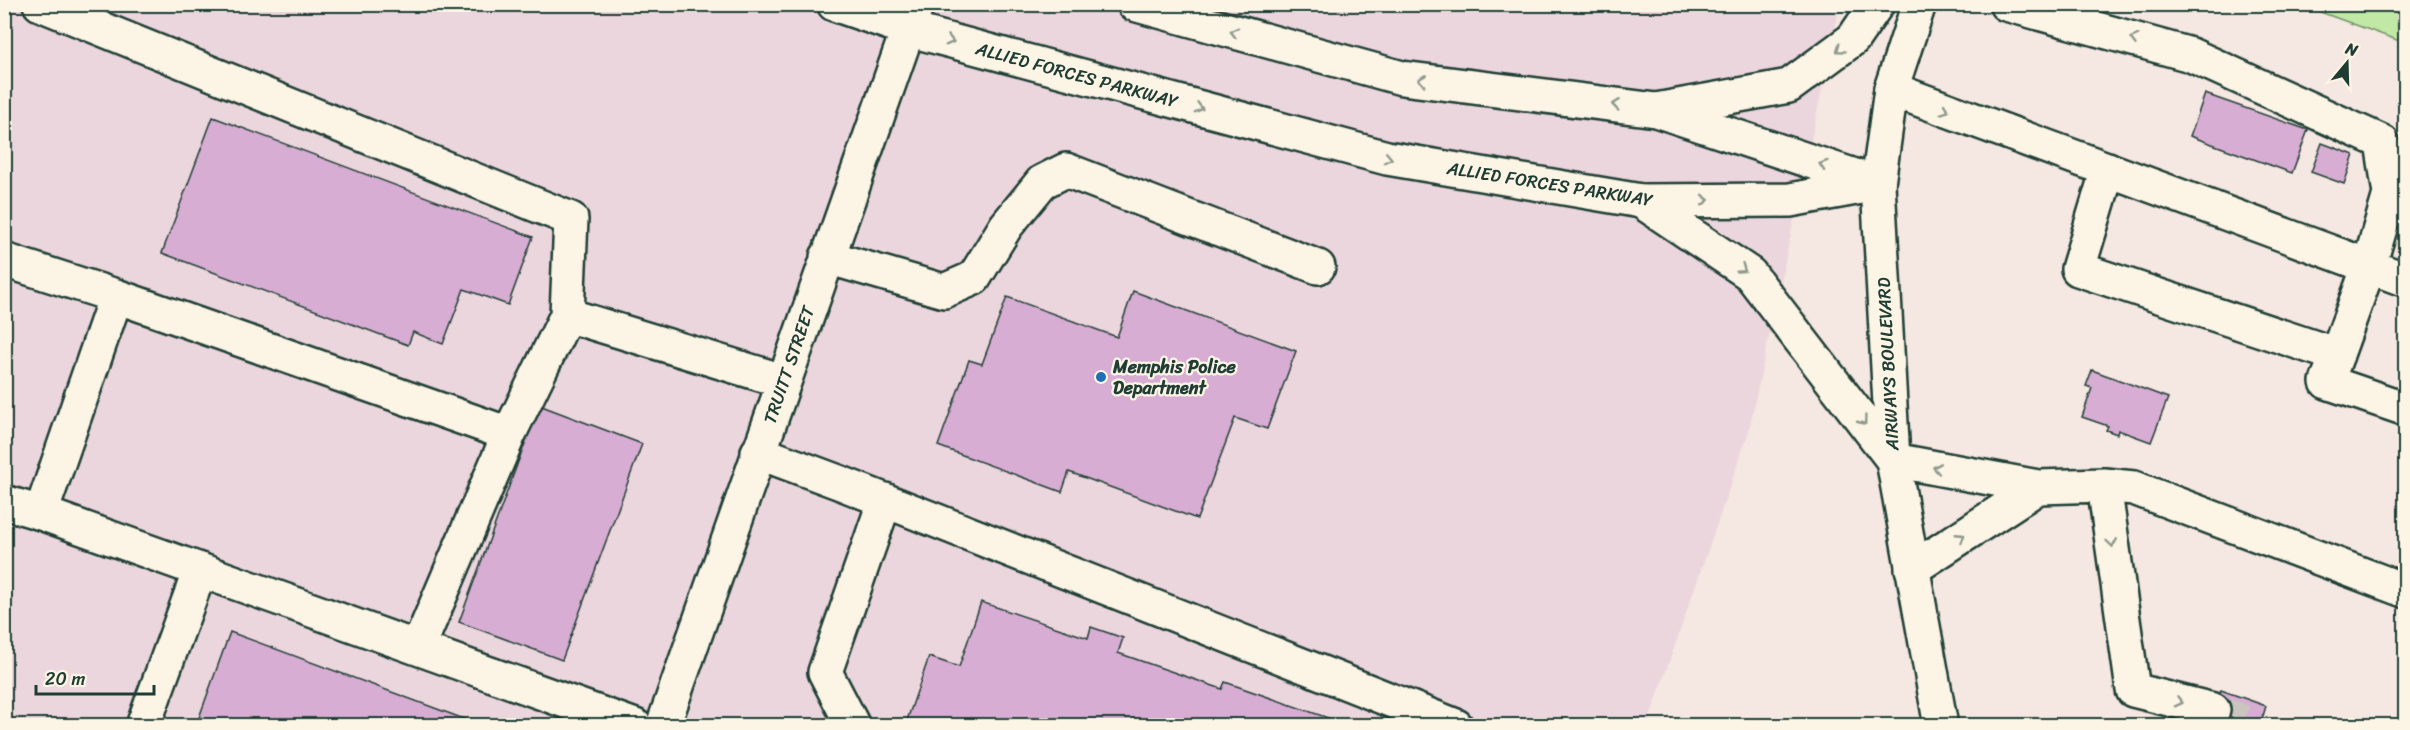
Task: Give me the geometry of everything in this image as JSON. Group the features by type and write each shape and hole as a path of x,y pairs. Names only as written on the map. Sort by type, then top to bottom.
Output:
{"street":[{"path":"40,4 571,219 567,315 509,434 418,648"},
{"name":"ALLIED FORCES PARKWAY","path":"834,4 912,17 1387,158 1641,201 1790,200 1878,184"},
{"path":"1134,4 1402,78 1656,110 1878,184"},
{"path":"1656,110 1789,86 1853,39 1877,4"},
{"name":"AIRWAYS BOULEVARD","path":"1919,4 1891,89 1878,184 1893,460 1941,726"},
{"path":"2006,4 2190,55 2382,142 2390,194 2369,266 2327,382 2406,409"},
{"name":"TRUITT STREET","path":"663,726 912,17"},
{"path":"1891,89 2406,280"},
{"path":"2108,169 2078,269 2337,355"},
{"path":"827,257 944,291 974,278 1006,226 1041,182 1066,170 1318,267"},
{"path":"1641,201 1750,274 1893,460 2038,487 2104,485 2134,488 2406,591"},
{"path":"4,260 116,296 509,434"},
{"path":"41,513 116,296"},
{"path":"567,315 783,381"},
{"path":"758,452 1456,726"},
{"path":"2104,485 2133,690 2213,710"},
{"path":"1912,569 2038,487"},
{"path":"853,726 825,672 885,500"},
{"path":"6,506 41,513 635,726"},
{"path":"143,726 200,570"}],"shaded area":[{"path":"4,5 1840,5 1748,434 1647,726 5,725"}],"green space":[{"path":"2301,5 2405,5 2405,43"}],"building":[{"path":"2205,94 2308,130 2292,173 2190,136"},
{"path":"213,117 533,237 508,305 464,289 443,344 413,332 408,345 162,253"},
{"path":"2322,143 2354,155 2344,184 2311,172"},
{"path":"1133,291 1296,351 1267,429 1235,418 1197,519 1069,472 1062,492 938,446 969,360 982,364 1007,297 1117,337"},
{"path":"2092,370 2168,398 2151,442 2118,430 2117,434 2106,430 2108,426 2082,417 2092,388 2086,386"},
{"path":"539,405 642,444 562,660 459,622"},
{"path":"981,602 1088,638 1091,627 1123,638 1118,653 1222,689 1225,682 1351,726 905,726 929,657 959,667"},
{"path":"230,632 483,726 196,726"},
{"path":"2221,690 2266,706 2260,726 2208,726"}],"tunnel":[{"path":"2213,710 2255,726"}],"place":[{"name":"Memphis Police Department","path":"1101,377"}]}
